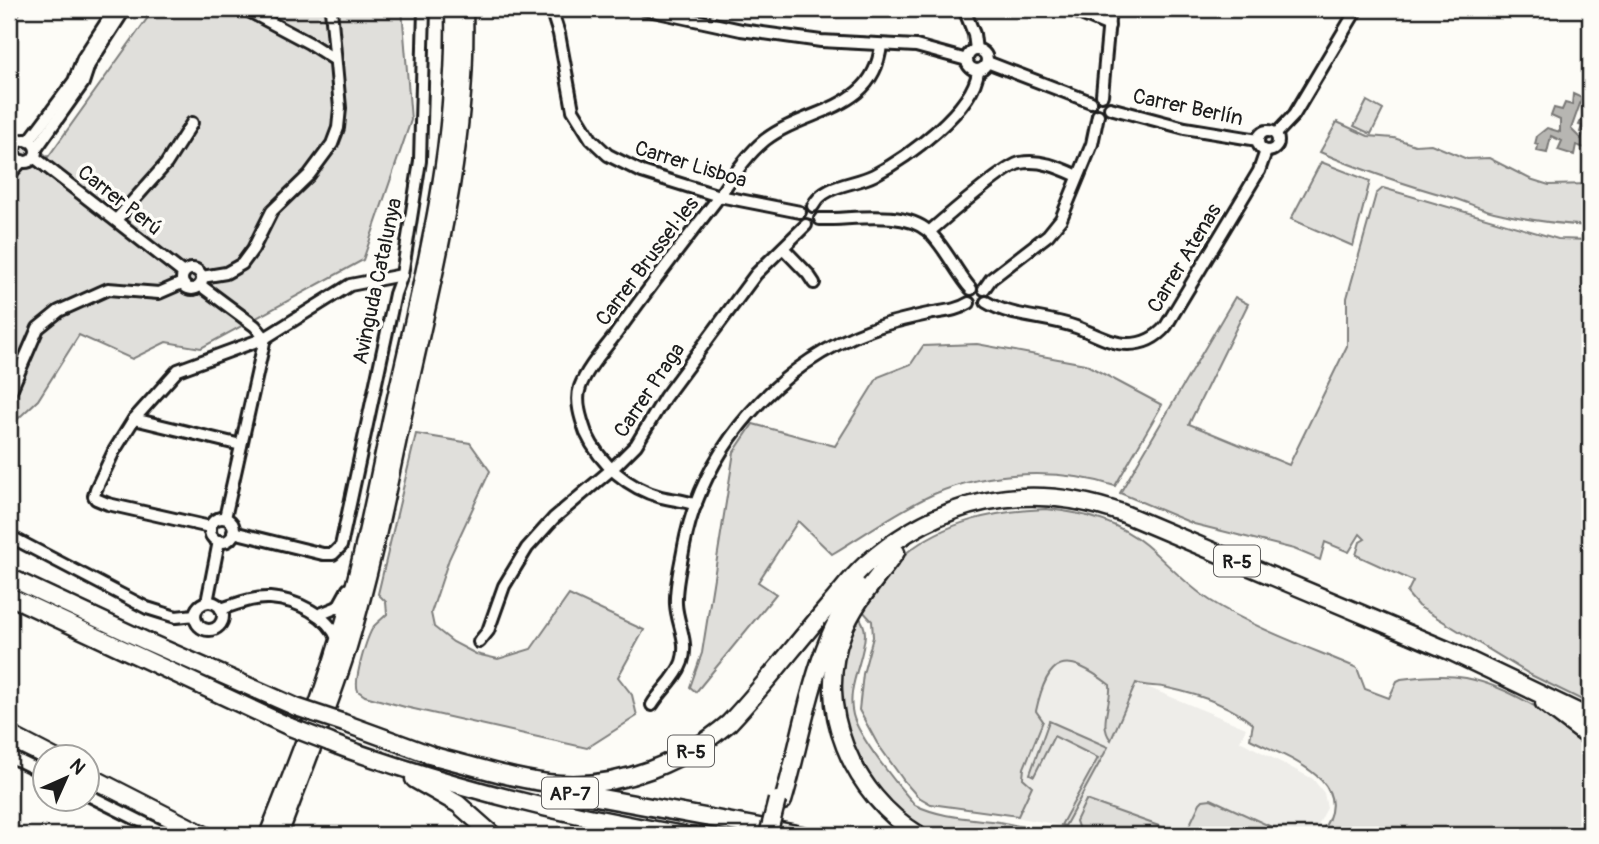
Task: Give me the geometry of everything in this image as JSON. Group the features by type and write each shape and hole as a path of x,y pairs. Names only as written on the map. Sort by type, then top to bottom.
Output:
{"highway":[{"name":"R-5","path":"429,755 561,784 625,777 661,766 707,741 729,723 853,577 906,534 930,519 966,506 1022,497 1077,500 1131,517 1462,656 1590,718"},
{"path":"773,835 780,800 797,752 818,666 836,619 865,577 881,561 943,522 988,508 1030,503 1089,509 1137,525 1500,682 1590,727"},
{"path":"896,552 867,588 842,633 834,667 834,704 842,741 861,780 887,810 919,835"},
{"name":"R-5","path":"768,835 780,800 822,640 840,604 877,556"},
{"name":"AP-7","path":"9,577 296,707 429,755 568,793 802,835"},
{"name":"AP-7","path":"9,596 290,727 348,750 433,778 522,802 683,835"},
{"path":"1544,704 1590,738"},
{"path":"348,750 446,796 493,835"}],"main road":[{"path":"267,835 318,703 355,577 442,185 452,88 453,9"},
{"path":"280,835 331,703 354,628 435,278 453,192 459,146 466,59 465,9"}],"street":[{"path":"9,17 14,9"},
{"path":"30,152 74,81 83,58 115,9"},
{"path":"9,175 83,83 89,65 125,9"},
{"path":"245,9 334,59"},
{"path":"183,278 192,289 201,281 226,273 242,264 253,249 272,211 309,175 332,144 338,128 340,108 331,9"},
{"name":"Avinguda Catalunya","path":"233,533 333,554 341,546 395,295 402,275 420,161 424,9"},
{"name":"Carrer Lisboa","path":"551,9 559,34 573,110 591,139 608,155 627,167 719,196 800,212"},
{"path":"644,9 755,32 821,41 924,47 967,60"},
{"path":"964,9 974,34 976,50"},
{"path":"1069,9 1109,26"},
{"path":"1102,95 1110,9"},
{"path":"1276,134 1294,115 1357,9"},
{"name":"Carrer Brussel·les","path":"696,505 686,500 663,497 642,490 612,469 593,446 586,432 578,406 580,387 634,308 751,154 765,140 787,127 839,105 866,84 877,68 881,45"},
{"path":"976,50 969,54 967,60 971,68 978,71"},
{"path":"813,206 815,201 828,191 873,176 926,140 970,95 978,71 983,69 987,62 985,54 976,50"},
{"path":"987,62 1091,102"},
{"path":"1102,95 1109,100 1110,108 1104,114 1098,115 1092,111 1091,102 1095,96 1102,95"},
{"name":"Carrer Berlín","path":"1110,108 1185,128 1258,140"},
{"path":"984,289 991,279 1055,229 1094,136 1098,115"},
{"path":"116,220 166,164 192,122"},
{"path":"1265,131 1276,134 1279,142 1276,148 1266,151 1261,148 1258,140 1265,131"},
{"path":"12,149 22,141 30,152"},
{"name":"Carrer Perú","path":"12,149 17,158 30,152 116,220 183,278"},
{"name":"Carrer Atenas","path":"986,302 998,308 1073,325 1121,344 1149,340 1166,326 1256,176 1266,151"},
{"path":"929,232 1013,165 1030,162 1048,164 1078,177"},
{"path":"813,206 820,211 820,219 814,226 806,225 800,219 800,212 804,207 813,206"},
{"path":"820,219 895,219 919,225 929,232 971,289"},
{"name":"Carrer Praga","path":"479,642 488,631 504,586 527,548 554,518 636,445 665,397 755,274 806,225"},
{"path":"783,248 814,283"},
{"path":"9,396 38,328 59,311 108,289 155,293 183,278 193,268 199,272 201,281 255,326 265,338"},
{"path":"210,527 96,499 96,489 114,451 134,419 178,370 265,338 350,285 402,275"},
{"path":"652,705 676,675 684,654 676,598 685,544 696,505 716,462 741,424 755,407 800,368 837,344 870,330 919,316 954,310 969,303 978,307 986,302 987,294 984,289 977,286 971,289 967,294 969,303"},
{"path":"225,518 265,338"},
{"path":"134,419 241,445"},
{"path":"225,518 232,523 233,533 228,540 219,541 211,534 210,527 215,520 225,518"},
{"path":"9,536 147,608 176,617 195,615"},
{"path":"207,602 219,541"},
{"path":"318,615 338,607 355,577"},
{"path":"221,609 248,600 271,598 294,603 329,623 338,640"},
{"path":"207,602 215,603 221,609 221,622 214,628 201,627 195,615 198,607 207,602"},
{"path":"9,756 32,767"},
{"path":"102,802 168,835"}],"shaded area":[{"path":"154,9 402,9 411,120 363,260 201,348 166,342 132,359 79,335 38,400 9,427 9,124 48,157"},
{"path":"1573,94 1582,98 1571,129 1581,139 1584,133 1580,132 1582,126 1579,125 1586,110 1583,105 1585,99 1590,100 1590,153 1576,145 1574,155 1558,150 1562,141 1551,136 1547,153 1537,151 1537,136 1547,128 1560,132 1560,120 1551,116 1554,108 1562,110 1565,103 1572,105"},
{"path":"1367,101 1383,110 1371,134 1354,126"},
{"path":"1337,122 1368,136 1394,138 1415,145 1431,144 1467,159 1489,158 1530,179 1549,185 1590,184 1590,226 1542,221 1489,211 1385,177 1320,152"},
{"path":"1321,162 1370,181 1353,246 1291,219"},
{"path":"1383,188 1558,239 1590,240 1590,704 1531,675 1418,606 1407,593 1413,581 1356,555 1360,542 1365,539 1360,534 1349,552 1325,542 1320,560 1294,549 1194,524 1120,493 1235,297 1248,304 1189,424 1289,465 1347,346 1347,298 1376,194"},
{"path":"977,344 1085,364 1162,405 1115,486 1048,474 978,480 921,500 832,554 798,521 758,582 776,594 696,692 690,687 702,653 734,452 753,424 835,446 878,377 911,364 923,346"},
{"path":"416,434 470,443 490,471 449,559 431,613 434,627 453,642 476,654 498,659 531,649 569,595 644,630 618,677 632,695 637,716 587,748 405,707 365,696 358,691 359,669 368,639 374,626 387,614 386,602 378,594"},
{"path":"1046,509 1086,515 1123,530 1146,545 1211,601 1264,629 1357,668 1365,689 1389,698 1397,681 1401,679 1458,677 1483,682 1531,704 1590,743 1590,835 1319,835 1330,816 1332,800 1326,786 1299,763 1250,739 1253,724 1244,717 1223,706 1179,690 1136,683 1111,740 1105,721 1110,685 1081,667 1070,664 1053,670 1041,693 1036,711 1043,721 1024,768 1023,778 1032,786 1018,816 931,804 917,796 877,743 859,710 863,674 873,637 872,621 860,608 898,559 937,533 990,515"},
{"path":"857,614 863,623 865,634 853,684 853,715 871,749 915,805 946,815 1063,835 931,835 912,823 878,791 854,751 841,706 842,665"},
{"path":"1093,637 1106,670 1246,728 1240,741 1313,779 1324,793 1327,808 1313,835 1289,835 1211,799 1200,803 1185,835 1116,835 993,813 1036,711 1047,675"},
{"path":"1049,721 1108,747 1065,826 1061,825 1098,758 1054,736 1034,776 1030,774"},
{"path":"1211,799 1289,835 1185,835 1200,803"},
{"path":"1086,800 1170,830 1169,834 1116,835 1079,830 1076,821"}],"tram line":[{"path":"9,724 44,742"},
{"path":"102,772 225,835"}]}
